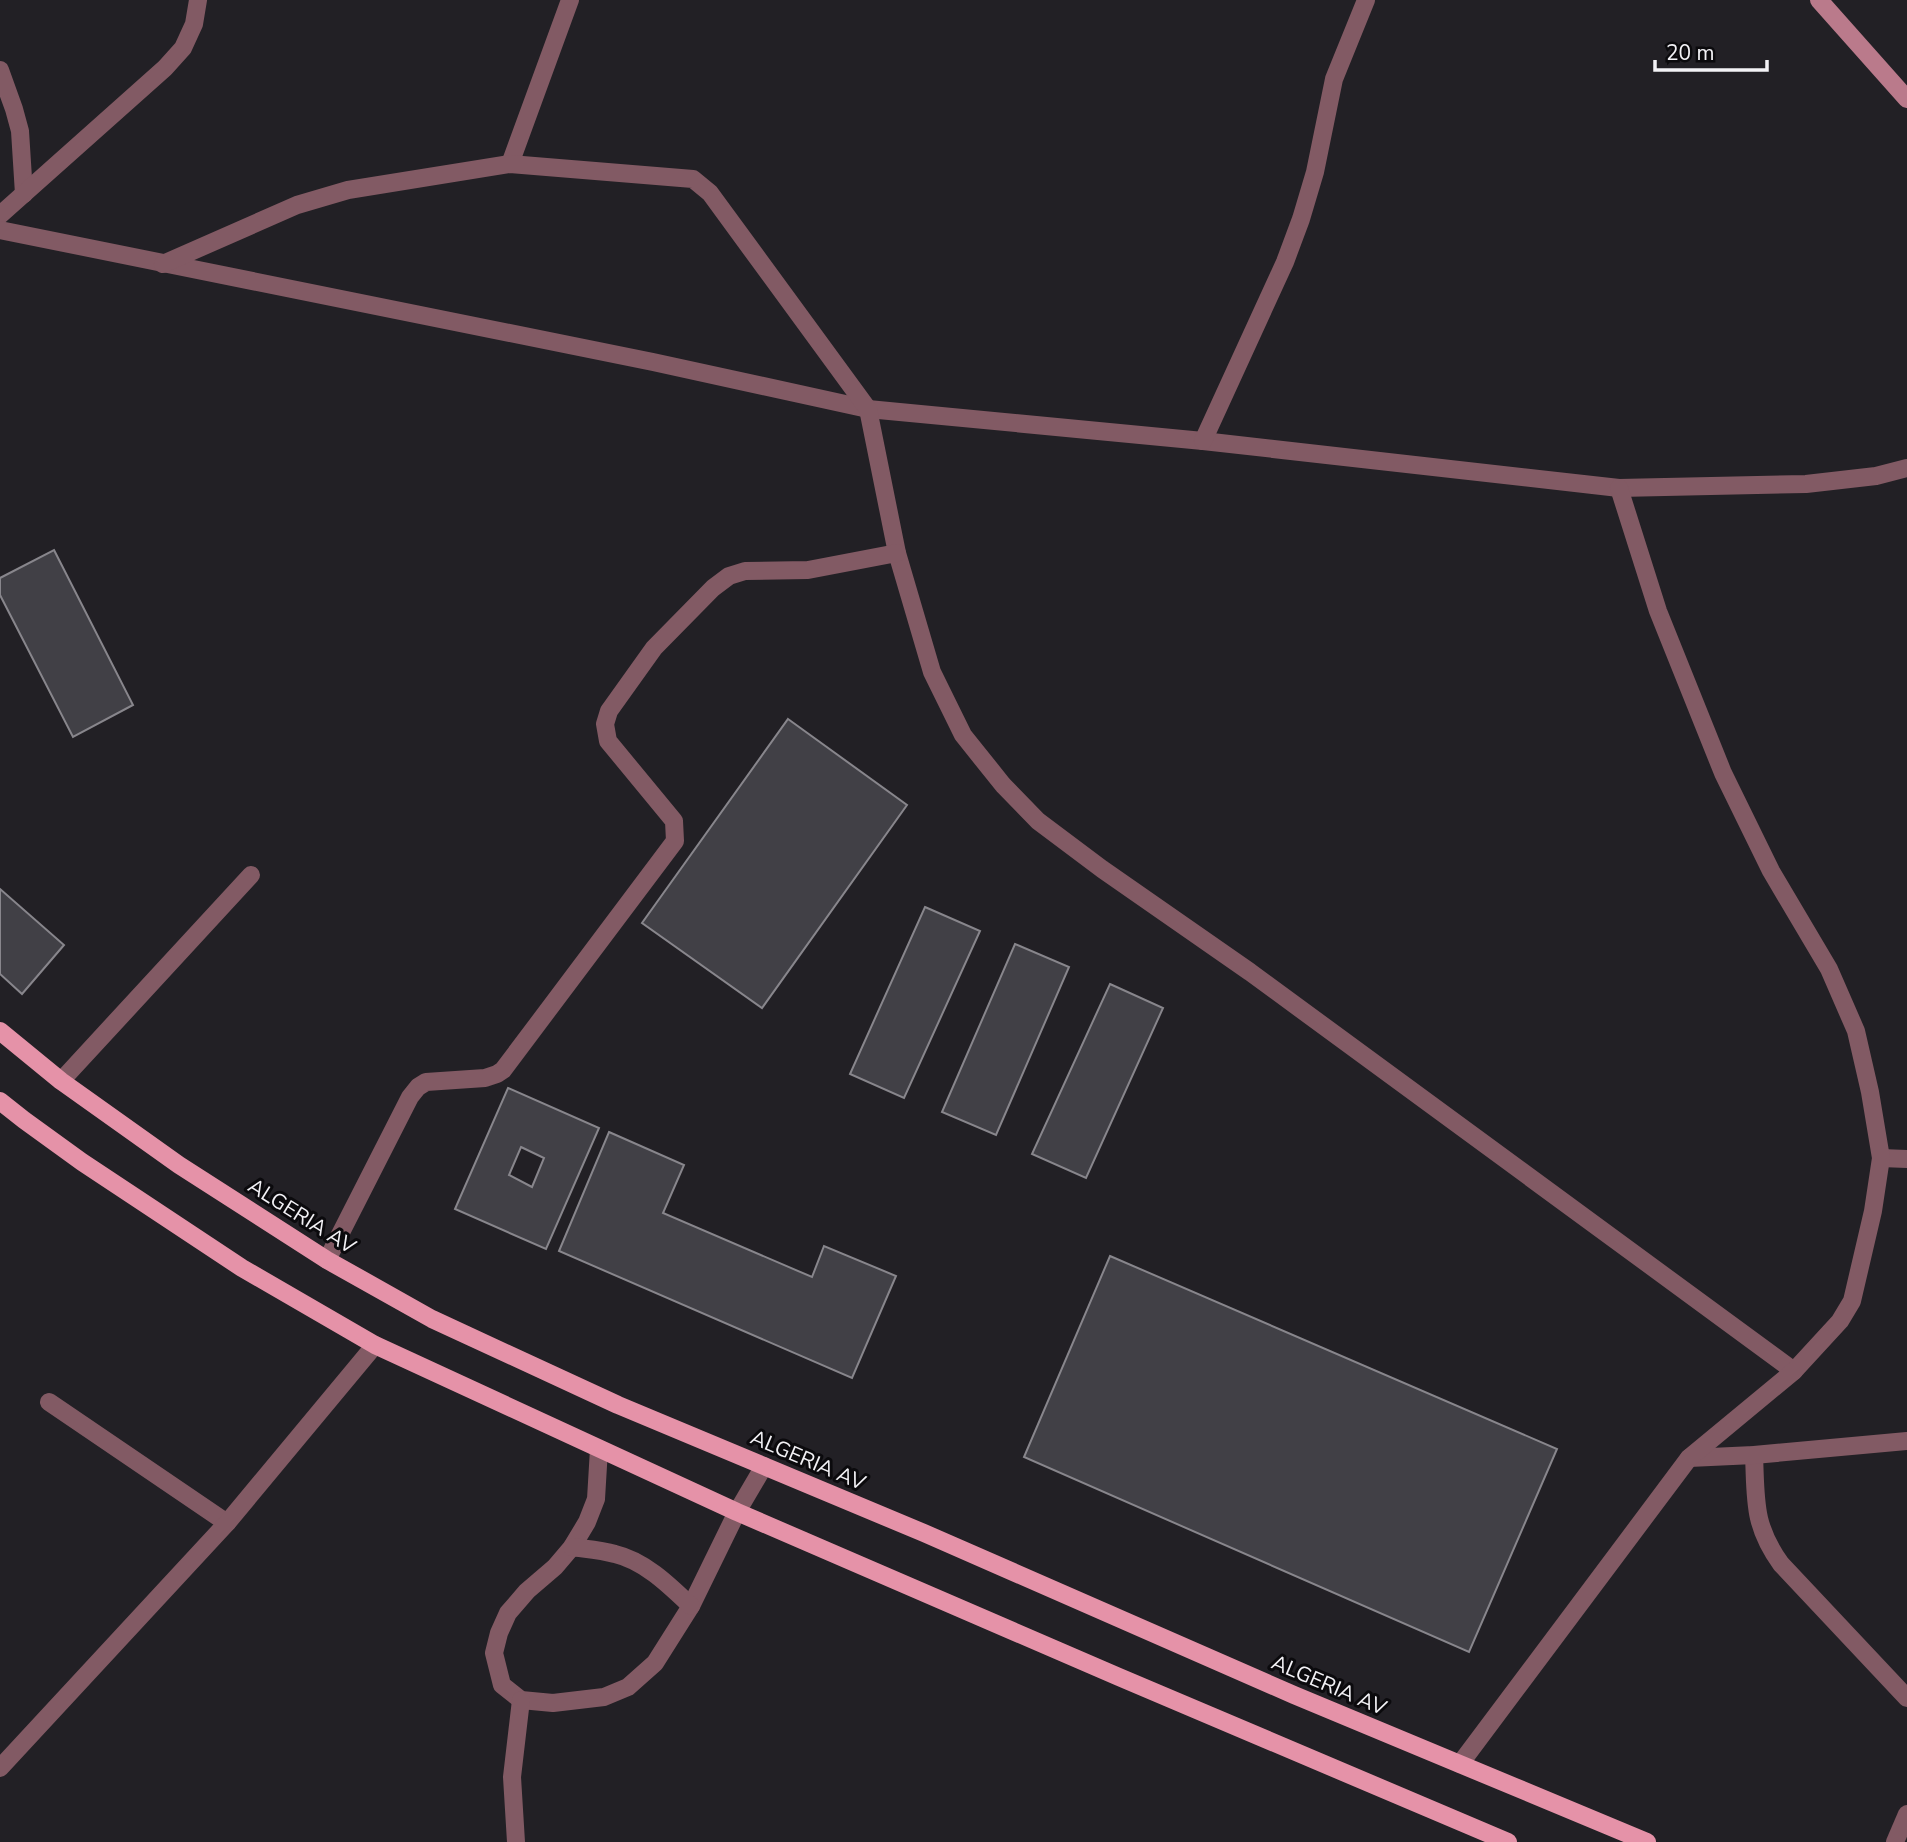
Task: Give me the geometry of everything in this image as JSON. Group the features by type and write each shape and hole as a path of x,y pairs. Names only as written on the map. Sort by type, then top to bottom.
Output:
{"main road":[{"path":"1819,0 1907,99"},
{"name":"ALGERIA AV","path":"0,1031 61,1081 179,1165 327,1260 432,1319 618,1405 924,1533 1294,1695 1647,1842"},
{"path":"0,1101 23,1121 82,1162 242,1268 374,1345 737,1511 1508,1842"}],"street":[{"path":"0,215 166,68 183,48 194,24 198,0"},
{"path":"510,164 570,0"},
{"path":"1203,441 1285,262 1301,219 1315,172 1334,79 1366,0"},
{"path":"0,70 20,131 24,194"},
{"path":"163,264 297,205 348,190 510,164 693,179 710,192 868,409 897,553 932,672 963,735 1003,785 1038,821 1102,869 1262,980 1794,1371"},
{"path":"0,230 639,359 868,409 1203,441 1619,488 1806,484 1876,476 1907,468"},
{"path":"1460,1764 1689,1458 1794,1371 1840,1321 1852,1301 1873,1211 1881,1158 1870,1091 1856,1031 1829,968 1771,871 1723,773 1658,611 1619,488"},
{"path":"327,1260 410,1097 418,1087 426,1082 485,1078 503,1070 675,841 674,821 608,741 605,723 609,711 654,648 713,588 729,576 745,571 808,570 897,553"},
{"path":"61,1081 251,875"},
{"path":"1881,1158 1907,1159"},
{"path":"0,1768 227,1523 374,1345"},
{"path":"49,1402 227,1523"},
{"path":"1689,1458 1907,1441"},
{"path":"599,1449 596,1499 587,1522 572,1547 555,1567 527,1591 508,1613 499,1633 494,1654 502,1685 521,1700 554,1703 604,1698 628,1687 655,1662 691,1606 737,1511 764,1466"},
{"path":"1754,1455 1758,1520 1769,1546 1781,1564 1907,1698"},
{"path":"572,1547 617,1554 639,1563 691,1606"},
{"path":"516,1842 512,1777 521,1700"},
{"path":"1895,1842 1907,1814"}],"building":[{"path":"54,550 133,705 73,737 0,595 0,578"},
{"path":"788,719 907,805 762,1008 642,923"},
{"path":"0,889 64,945 22,994 0,974"},
{"path":"925,907 980,931 904,1098 850,1074"},
{"path":"1015,944 1069,967 996,1135 942,1112"},
{"path":"1110,984 1163,1008 1086,1178 1032,1154"},
{"path":"508,1088 599,1128 546,1249 455,1209","holes":["521,1147 544,1158 532,1187 509,1175"]},
{"path":"609,1132 684,1165 663,1213 812,1277 824,1246 896,1276 852,1378 559,1251"},
{"path":"1110,1256 1557,1449 1469,1652 1024,1457"}]}
